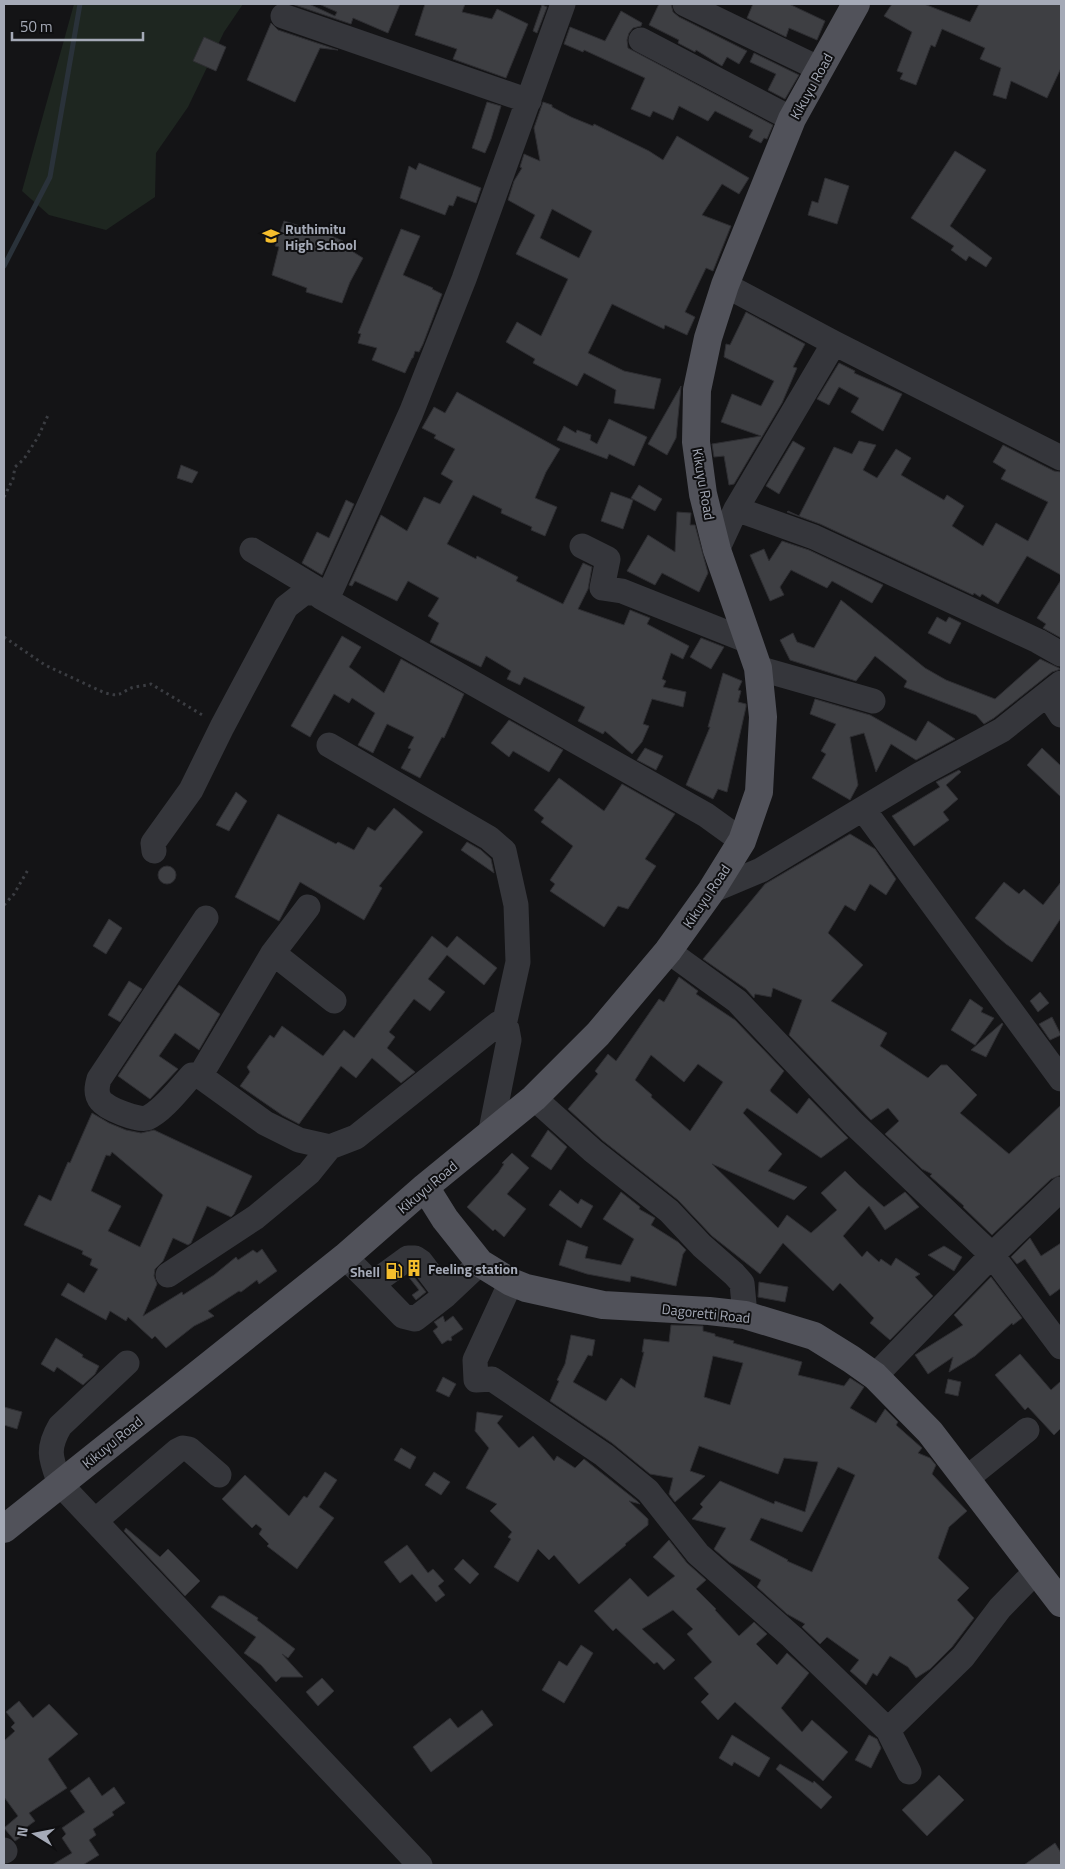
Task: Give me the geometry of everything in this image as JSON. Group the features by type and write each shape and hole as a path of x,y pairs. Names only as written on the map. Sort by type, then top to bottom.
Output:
{"main road":[{"name":"Kikuyu Road","path":"4,1529 345,1257 425,1187 534,1098 598,1034 668,950 710,891 742,841 759,792 764,717 758,668 717,550 703,494 697,451 697,390 708,338 726,285 792,119 856,4"},
{"name":"Dagoretti Road","path":"425,1187 446,1219 480,1263 511,1282 554,1295 603,1304 745,1315 814,1336 851,1359 875,1376 930,1432 1061,1603"}],"street":[{"path":"154,851 153,843 191,790 222,727 286,607 304,593 331,590 411,412 464,279 563,4"},
{"path":"685,4 820,69"},
{"path":"283,16 529,101"},
{"path":"642,40 792,119"},
{"path":"726,285 1061,458"},
{"path":"717,550 736,509 834,342"},
{"path":"736,509 814,537 1038,641 1061,654"},
{"path":"582,546 608,559 602,588 622,591 748,642"},
{"path":"252,550 322,592"},
{"path":"322,592 321,597 329,603 697,810 742,841"},
{"path":"758,668 873,701"},
{"path":"710,891 761,870 920,775 1057,698"},
{"path":"329,744 488,838 504,851 516,905 518,962 504,1025 507,1029 508,1040 490,1135"},
{"path":"863,809 1061,1079"},
{"path":"200,1076 273,953 308,907"},
{"path":"206,918 100,1079 97,1087 98,1096 102,1103 119,1111 137,1119 145,1118 157,1112 192,1075 200,1076 265,1123 299,1140 330,1148"},
{"path":"668,950 737,1001 854,1124 992,1255 1061,1348"},
{"path":"273,953 334,1001"},
{"path":"168,1275 256,1217 309,1173 330,1148 356,1137 490,1030 499,1024 504,1025"},
{"path":"534,1098 593,1152 669,1211 702,1246 734,1274 742,1283 745,1315"},
{"path":"875,1376 992,1255 1061,1189"},
{"path":"345,1257 403,1316 409,1319 415,1319 446,1295 480,1263"},
{"path":"372,1284 408,1258 415,1258 421,1262 446,1295"},
{"path":"511,1282 475,1360 476,1380 492,1379 604,1455 648,1491 698,1554 792,1637 888,1730 909,1772"},
{"path":"127,1363 60,1426 53,1437 50,1456 60,1484 420,1865"},
{"path":"966,1479 1027,1430"},
{"path":"95,1521 177,1451 183,1448 189,1448 219,1475"},
{"path":"888,1730 963,1658 1000,1608 1036,1570"}],"path":[{"path":"4,497 13,479 15,466 24,459 38,437 49,413"},
{"path":"4,637 45,665 105,693 116,696 132,688 151,684 222,727"},
{"path":"4,904 14,894 29,868"}],"shaded area":[{"path":"74,4 243,4 224,32 188,107 156,153 155,197 106,230 49,215 22,191"}],"building":[{"path":"292,4 309,4 335,16 337,12 319,4 400,4 388,33 353,18 351,24"},
{"path":"425,4 465,4 462,12 492,19 497,9 528,24 506,78 453,59 457,49 415,35"},
{"path":"659,4 671,4 673,12 679,17 747,51 739,64 727,57 722,66 696,50 695,52 678,43 679,40 649,25"},
{"path":"753,4 789,4 825,21 817,40 789,28 786,37 747,18"},
{"path":"892,4 924,4 970,22 979,4 1061,4 1061,68 1047,98 1011,81 1006,99 993,95 1001,68 980,59 985,48 942,29 935,47 931,45 916,85 900,79 903,73 897,71 912,32 884,16"},
{"path":"542,5 547,7 537,33 533,31"},
{"path":"621,11 642,23 641,26 633,28 629,33 627,40 628,48 773,125 767,139 764,138 761,143 749,137 753,130 715,111 708,121 679,106 673,120 653,111 650,117 631,109 645,78 584,50 583,52 564,44 570,27 605,41"},
{"path":"271,23 278,30 338,50 320,48 295,102 247,80"},
{"path":"204,37 226,47 216,71 193,61"},
{"path":"754,53 799,75 785,99 768,90 776,74 750,62"},
{"path":"487,102 501,106 485,153 472,148"},
{"path":"543,102 552,105 552,107 571,117 593,126 594,124 649,151 663,160 677,136 749,178 739,194 722,184 702,215 731,226 713,271 706,268 685,312 695,317 687,335 665,325 664,329 612,304 588,353 624,371 661,379 654,409 614,403 616,390 584,373 577,386 533,363 535,359 506,342 517,322 541,336 568,279 516,254 535,215 508,200 514,181 522,168 520,167 524,154 540,161 534,128","holes":["552,209 592,231 579,258 540,238"]},
{"path":"955,151 986,170 950,226 992,258 986,267 969,256 966,261 951,250 954,246 911,218"},
{"path":"419,163 481,188 476,203 457,196 453,206 449,205 445,215 400,198 409,166 416,170"},
{"path":"825,178 849,186 837,224 808,215 812,201 818,203"},
{"path":"284,221 319,232 330,233 329,235 343,241 342,245 363,258 350,282 342,303 306,292 307,288 272,275 279,247 275,246"},
{"path":"401,229 420,236 403,275 442,294 423,344 419,352 415,351 405,373 372,360 377,348 358,343 361,334 358,333"},
{"path":"746,312 805,344 793,367 797,368 782,403 734,484 729,485 724,456 714,457 712,444 761,436 721,422 732,394 761,406 774,381 724,357 726,344 730,345"},
{"path":"839,363 855,371 854,373 902,394 883,431 851,412 859,398 839,387 829,405 817,399"},
{"path":"681,386 676,438 667,455 648,444"},
{"path":"457,392 560,449 546,472 535,498 557,507 545,536 531,530 532,527 501,513 502,509 473,495 447,544 476,559 477,556 518,577 516,581 563,604 583,563 592,567 588,589 578,609 624,625 630,610 650,618 647,624 689,646 683,659 671,653 662,679 666,681 663,687 686,692 683,707 652,699 643,724 649,726 642,742 632,754 605,731 603,734 578,721 585,707 524,677 520,685 507,679 511,671 486,656 481,667 430,642 439,623 428,616 439,598 408,581 397,601 355,581 352,586 349,585 381,515 407,531 424,497 440,504 453,481 441,474 455,449 434,438 436,435 422,428 434,407 445,413"},
{"path":"609,419 647,437 634,466 609,454 607,459 557,440 564,426 576,433 577,430 591,435 590,440 597,444"},
{"path":"793,441 805,448 779,494 766,486"},
{"path":"859,441 876,445 863,470 877,478 896,449 911,458 901,475 944,500 947,495 964,506 952,526 983,546 996,523 1028,541 1048,502 1001,479 1006,470 993,462 1003,445 1054,471 1061,472 1061,575 1027,556 998,604 982,594 980,597 974,593 973,595 820,524 787,512 799,516 834,447 852,454"},
{"path":"181,465 198,472 192,483 177,478"},
{"path":"639,485 662,499 655,511 631,498"},
{"path":"611,492 633,500 623,529 601,521"},
{"path":"346,500 354,504 322,575 302,563 317,532 329,538"},
{"path":"677,512 691,513 690,525 695,525 708,573 699,592 662,573 655,585 627,571 648,535 675,552"},
{"path":"782,541 809,550 883,585 872,603 832,581 827,588 791,570 780,587 784,595 770,601 750,555 764,549 769,561"},
{"path":"1061,580 1061,638 1043,628 1046,624 1037,618"},
{"path":"841,600 925,668 946,680 995,699 1040,659 1061,669 1052,672 984,724 976,715 904,687 907,681 875,656 856,681 790,660 780,640 793,633 797,642 814,648"},
{"path":"937,617 946,622 949,617 961,623 950,644 928,633"},
{"path":"342,636 361,647 349,667 384,693 401,659 464,694 444,738 442,737 420,778 401,768 411,749 408,748 414,737 387,724 373,753 358,745 375,713 352,698 349,703 334,694 310,737 291,726"},
{"path":"701,638 724,647 711,669 690,657"},
{"path":"723,673 742,681 738,690 741,691 738,702 746,704 746,707 727,792 718,789 713,799 686,785 710,727 708,727"},
{"path":"815,699 870,715 916,741 928,721 955,739 916,760 891,744 876,772 864,733 850,737 858,785 850,800 812,778 826,754 821,751 836,724 810,714"},
{"path":"509,720 563,750 549,772 513,751 509,757 491,743"},
{"path":"645,748 663,756 656,770 637,760"},
{"path":"1042,748 1061,766 1061,797 1027,765"},
{"path":"959,770 961,772 946,785 958,799 943,812 949,820 914,846 892,816 940,787 936,782"},
{"path":"559,778 604,811 622,784 675,814 645,859 656,866 628,909 618,906 604,927 550,891 555,884 550,880 573,846 541,822 544,818 534,810"},
{"path":"236,792 247,801 229,831 216,825"},
{"path":"394,808 423,832 379,886 382,888 364,920 300,882 279,921 235,897 278,814 336,844 338,842 354,850 368,827 375,831"},
{"path":"850,834 875,849 896,879 886,895 870,884 855,911 845,905 828,933 863,965 831,1001 887,1033 880,1046 928,1078 941,1065 947,1065 977,1095 960,1113 1009,1154 1061,1105 1061,1175 1051,1179 992,1235 964,1206 930,1176 932,1174 922,1169 885,1134 899,1121 888,1108 871,1120 789,1035 802,1000 773,988 771,997 755,994 754,998 746,989 703,959 765,884"},
{"path":"467,842 481,850 491,859 494,873 461,850"},
{"path":"163,866 171,866 176,871 174,882 163,884 158,879 158,871"},
{"path":"1004,882 1019,894 1024,889 1043,905 1061,882 1061,918 1032,962 1006,944 975,918"},
{"path":"109,919 122,928 106,954 93,946"},
{"path":"432,936 447,948 457,936 497,968 484,985 447,955 428,979 445,992 430,1011 414,999 389,1032 395,1037 387,1048 415,1072 401,1083 372,1058 356,1078 341,1066 299,1124 282,1115 240,1086 250,1072 247,1067 270,1035 274,1038 282,1026 323,1056 344,1030 354,1038"},
{"path":"679,977 698,991 696,994 735,1020 784,1071 770,1090 771,1092 797,1114 809,1098 848,1138 821,1158 747,1108 743,1113 782,1154 768,1171 807,1187 794,1200 712,1164 778,1228 787,1215 811,1233 837,1210 821,1193 845,1171 884,1207 905,1192 919,1207 885,1230 869,1206 843,1236 862,1257 867,1251 879,1262 881,1259 891,1266 896,1258 920,1274 915,1277 933,1296 890,1340 870,1323 874,1318 840,1283 833,1291 783,1243 760,1274 712,1236 678,1200 602,1140 568,1109 598,1074 595,1071 608,1054 616,1061 659,999 664,1002","holes":["651,1055 684,1082 698,1064 723,1082 690,1131 651,1097 652,1095 635,1080"]},
{"path":"129,981 142,989 120,1022 108,1015"},
{"path":"179,985 220,1014 199,1050 175,1033 159,1056 178,1069 150,1099 118,1076"},
{"path":"1040,992 1049,1003 1038,1012 1030,1001"},
{"path":"970,999 983,1008 981,1012 994,1018 975,1045 951,1030"},
{"path":"1052,1017 1061,1035 1050,1040 1039,1024"},
{"path":"1002,1023 986,1057 971,1050"},
{"path":"92,1113 126,1130 141,1133 154,1130 252,1176 231,1217 207,1206 191,1243 188,1245 173,1238 163,1261 155,1269 154,1276 157,1284 143,1316 182,1292 183,1295 214,1275 236,1257 238,1260 253,1250 257,1253 262,1249 277,1271 259,1284 257,1280 241,1292 239,1291 208,1311 214,1316 194,1326 166,1348 155,1336 152,1339 128,1317 126,1321 110,1311 106,1320 61,1295 68,1283 84,1293 98,1269 90,1265 92,1259 82,1254 83,1251 24,1225 39,1195 51,1201 68,1162 70,1163","holes":["112,1152 163,1195 140,1247 108,1231 121,1206 91,1191 106,1155 110,1156"]},
{"path":"548,1130 567,1147 551,1170 531,1156"},
{"path":"512,1153 529,1168 507,1194 526,1209 504,1237 495,1229 493,1231 467,1207 498,1173 504,1164 502,1163"},
{"path":"560,1190 578,1204 581,1199 593,1206 581,1228 549,1205"},
{"path":"621,1192 640,1207 639,1209 655,1218 651,1225 678,1242 686,1250 683,1254 676,1286 631,1276 630,1282 587,1274 559,1265 567,1240 588,1247 585,1258 621,1265 634,1239 603,1219"},
{"path":"1030,1238 1041,1256 1061,1243 1061,1288 1050,1296 1025,1259 1017,1264 1011,1257"},
{"path":"944,1246 962,1257 954,1271 928,1255"},
{"path":"411,1273 426,1292 416,1300 412,1295 419,1290 408,1276"},
{"path":"991,1277 1022,1318 1013,1325 1012,1323 975,1356 949,1372 953,1357 928,1374 915,1355 963,1325 954,1315"},
{"path":"759,1282 788,1287 785,1302 758,1297"},
{"path":"443,1316 445,1322 453,1316 463,1329 451,1337 452,1340 442,1344 433,1331 438,1327 434,1322"},
{"path":"671,1325 703,1326 703,1331 734,1341 733,1343 802,1362 798,1375 844,1386 850,1378 864,1387 850,1408 876,1423 885,1409 898,1422 896,1425 922,1448 918,1453 930,1458 936,1465 932,1474 967,1511 949,1527 938,1558 969,1588 957,1600 974,1618 952,1647 930,1669 916,1678 908,1667 890,1656 877,1676 873,1673 866,1685 850,1671 859,1660 827,1637 820,1644 802,1627 805,1624 787,1614 757,1587 761,1580 729,1562 714,1549 726,1528 692,1519 703,1507 700,1504 720,1481 774,1504 775,1501 805,1512 818,1462 784,1458 778,1474 699,1446 690,1471 705,1476 675,1502 669,1494 673,1478 650,1474 612,1443 550,1401 565,1364 571,1335 595,1340 592,1356 588,1355 573,1382 606,1401 621,1378 635,1388 644,1352 642,1352 644,1339 669,1342","holes":["713,1356 743,1363 730,1405 704,1397","838,1467 855,1475 812,1572 787,1561 750,1540 761,1518 802,1532"]},
{"path":"56,1338 83,1355 82,1357 99,1366 95,1374 83,1385 57,1367 54,1372 41,1364"},
{"path":"1020,1354 1051,1390 1061,1381 1061,1428 1054,1435 1028,1407 1025,1410 995,1375"},
{"path":"443,1377 456,1384 449,1397 436,1391"},
{"path":"948,1379 961,1382 958,1396 945,1393"},
{"path":"4,1407 22,1412 17,1429 4,1425"},
{"path":"477,1412 503,1416 497,1423 519,1448 533,1436 554,1461 557,1456 575,1468 584,1459 640,1504 629,1501 648,1519 648,1525 579,1584 554,1555 549,1560 538,1549 518,1582 494,1567 511,1539 508,1537 512,1532 490,1511 497,1504 466,1488 489,1448 475,1431"},
{"path":"401,1448 416,1457 410,1469 394,1460"},
{"path":"325,1472 337,1480 319,1507 334,1518 297,1569 267,1546 269,1544 259,1534 262,1529 256,1524 252,1528 222,1499 245,1475 289,1516 304,1496 307,1498"},
{"path":"434,1472 450,1482 441,1495 425,1485"},
{"path":"126,1528 160,1557 168,1549 200,1581 185,1596 124,1531"},
{"path":"669,1540 687,1563 706,1580 696,1589 739,1636 754,1622 767,1634 756,1644 777,1665 787,1653 809,1673 781,1708 802,1732 812,1720 848,1752 823,1781 735,1702 718,1720 701,1702 709,1694 694,1678 712,1662 687,1634 693,1629 673,1610 642,1629 675,1660 664,1670 657,1662 654,1664 616,1628 613,1631 594,1611 630,1578 648,1597 675,1576 653,1557"},
{"path":"407,1545 428,1573 433,1569 444,1581 438,1586 445,1595 436,1602 412,1574 400,1583 384,1562"},
{"path":"463,1559 479,1574 470,1584 454,1569"},
{"path":"219,1596 224,1596 258,1618 257,1620 295,1649 288,1658 282,1654 303,1677 281,1677 276,1682 261,1665 244,1653 256,1637 211,1607"},
{"path":"581,1645 593,1653 564,1703 542,1690 559,1661 567,1666"},
{"path":"322,1678 334,1691 318,1706 306,1692"},
{"path":"19,1701 33,1718 49,1704 78,1734 48,1759 67,1788 29,1813 35,1821 24,1829 27,1833 15,1841 4,1828 18,1816 4,1797 4,1741 15,1731 11,1727 15,1723 6,1712"},
{"path":"482,1710 493,1725 431,1772 413,1747 450,1718 458,1728"},
{"path":"732,1735 770,1758 759,1777 734,1762 732,1766 719,1758"},
{"path":"869,1735 877,1739 881,1748 871,1768 855,1760"},
{"path":"780,1764 813,1783 814,1781 832,1797 821,1809 776,1769"},
{"path":"939,1775 964,1800 927,1836 902,1810"},
{"path":"89,1777 102,1796 114,1787 125,1803 112,1812 114,1815 93,1829 96,1835 89,1840 99,1855 83,1865 52,1865 72,1853 62,1838 66,1834 62,1828 85,1812 70,1791"},
{"path":"1055,1843 1061,1853 1061,1865 1024,1865"}],"waterway":[{"path":"4,266 50,177 80,4"}],"place":[{"name":"Ruthimitu High School","path":"271,236"},
{"name":"Feeling station","path":"414,1268"},
{"name":"Shell","path":"394,1271"}]}
